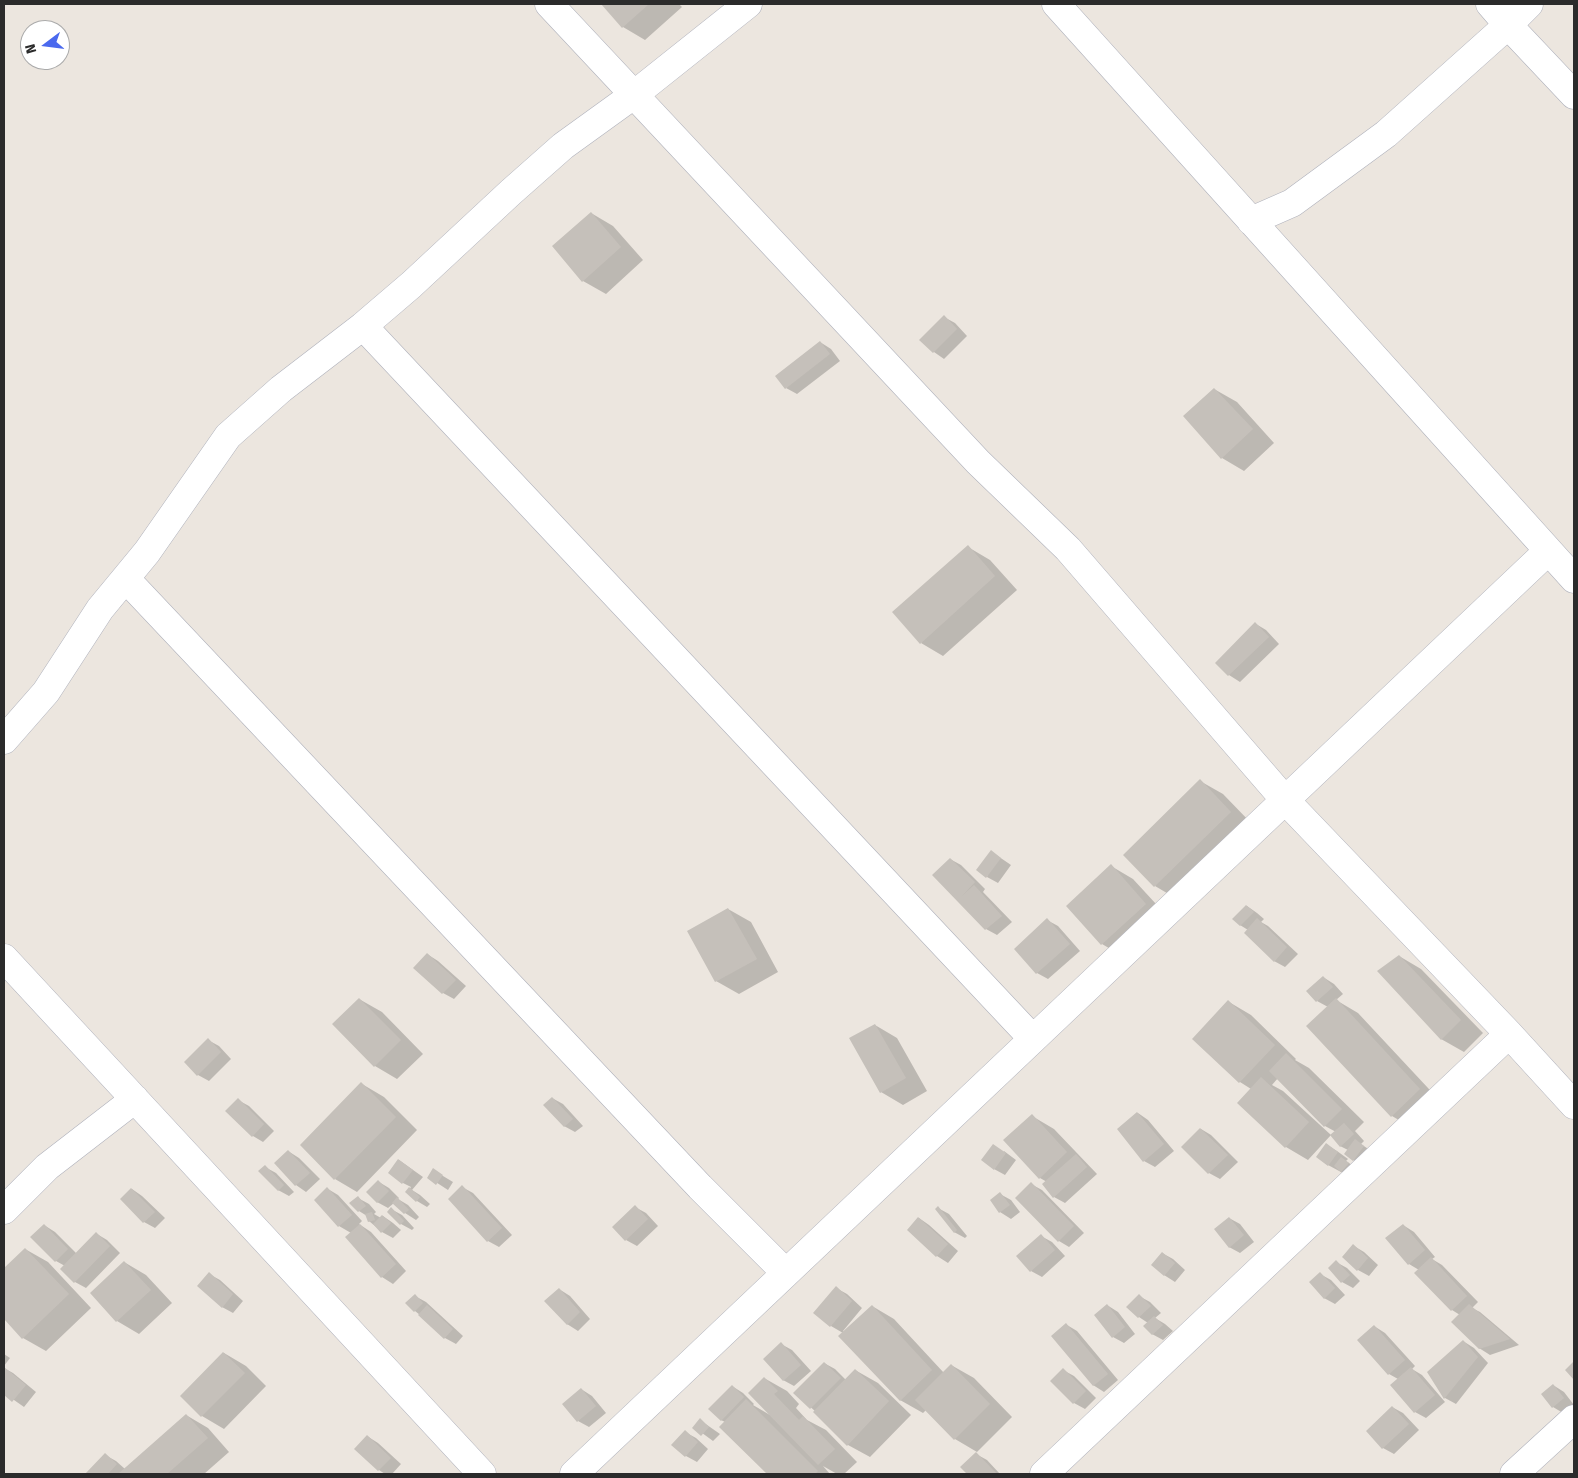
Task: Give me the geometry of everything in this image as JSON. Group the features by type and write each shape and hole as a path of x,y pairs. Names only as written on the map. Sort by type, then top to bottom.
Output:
{"street":[{"path":"549,4 978,462 1068,549 1285,800 1509,1034 1574,1105"},
{"path":"4,740 46,692 100,609 126,579 228,436 281,389 363,326 433,266 563,146 635,94 748,4"},
{"path":"1056,4 1574,579"},
{"path":"1490,4 1574,94"},
{"path":"1251,221 1292,203 1386,134 1529,4"},
{"path":"363,326 1033,1038"},
{"path":"574,1474 1548,551"},
{"path":"126,579 700,1187 786,1273"},
{"path":"4,958 482,1474"},
{"path":"1044,1474 1509,1034"},
{"path":"4,1210 47,1167 134,1099"},
{"path":"1514,1474 1574,1418"}],"building":[{"path":"601,4 649,4 622,28"},
{"path":"591,212 621,247 582,282 552,246"},
{"path":"944,315 957,329 933,353 919,340"},
{"path":"820,341 830,354 785,389 775,376"},
{"path":"1214,388 1253,429 1221,459 1183,416"},
{"path":"968,545 995,576 920,644 892,612"},
{"path":"1255,622 1269,637 1228,676 1215,663"},
{"path":"1200,779 1231,812 1154,887 1123,855"},
{"path":"991,850 1001,858 986,878 976,870"},
{"path":"950,858 975,882 961,897 974,885 1002,916 985,930 932,875"},
{"path":"1111,864 1146,904 1101,945 1066,906"},
{"path":"1246,905 1254,912 1240,926 1232,919"},
{"path":"728,908 757,959 715,982 687,931"},
{"path":"1047,918 1070,944 1036,974 1014,949"},
{"path":"1257,918 1287,947 1274,962 1244,933"},
{"path":"427,953 456,980 442,994 413,968"},
{"path":"1399,955 1461,1020 1441,1040 1377,971"},
{"path":"1323,976 1333,987 1316,1002 1306,991"},
{"path":"359,998 401,1040 374,1067 332,1024"},
{"path":"1336,998 1420,1089 1391,1117 1306,1026"},
{"path":"1228,1000 1275,1045 1239,1083 1192,1039"},
{"path":"875,1024 906,1078 880,1093 849,1038"},
{"path":"208,1038 221,1052 197,1076 184,1062"},
{"path":"1286,1053 1342,1109 1324,1127 1269,1071"},
{"path":"1261,1077 1309,1122 1285,1148 1237,1103"},
{"path":"361,1082 396,1117 334,1180 300,1145"},
{"path":"552,1097 573,1119 564,1127 543,1105"},
{"path":"238,1098 264,1124 252,1137 225,1111"},
{"path":"1137,1112 1164,1144 1143,1162 1117,1129"},
{"path":"1032,1114 1067,1152 1039,1179 1003,1140"},
{"path":"1344,1123 1354,1134 1340,1147 1330,1135"},
{"path":"1200,1128 1228,1155 1208,1174 1181,1147"},
{"path":"1355,1139 1364,1146 1353,1161 1344,1154"},
{"path":"1326,1143 1338,1152 1328,1166 1316,1157"},
{"path":"993,1144 1006,1153 994,1170 981,1160"},
{"path":"288,1150 310,1173 295,1186 274,1163"},
{"path":"1076,1154 1087,1167 1053,1198 1042,1184"},
{"path":"1341,1157 1349,1163 1341,1172 1334,1166"},
{"path":"398,1159 413,1170 402,1184 388,1173"},
{"path":"265,1165 284,1185 278,1191 258,1171"},
{"path":"433,1168 443,1175 436,1185 427,1178"},
{"path":"378,1180 389,1191 377,1203 366,1192"},
{"path":"1031,1182 1074,1226 1058,1242 1015,1198"},
{"path":"462,1185 502,1228 487,1242 448,1199"},
{"path":"327,1187 352,1215 338,1227 314,1200"},
{"path":"409,1187 420,1197 416,1202 405,1192"},
{"path":"131,1188 155,1212 143,1223 120,1199"},
{"path":"1000,1192 1010,1205 999,1213 990,1200"},
{"path":"358,1196 366,1206 358,1212 349,1203"},
{"path":"397,1197 409,1210 404,1214 392,1203"},
{"path":"635,1205 648,1219 625,1241 612,1227"},
{"path":"938,1206 957,1230 954,1233 935,1209"},
{"path":"391,1207 404,1221 400,1225 387,1212"},
{"path":"372,1212 375,1220 368,1222 365,1214"},
{"path":"382,1215 391,1223 381,1233 373,1224"},
{"path":"918,1217 948,1244 936,1257 907,1230"},
{"path":"1229,1217 1244,1235 1229,1248 1214,1229"},
{"path":"44,1224 68,1249 55,1262 30,1237"},
{"path":"360,1224 396,1264 381,1278 345,1237"},
{"path":"1403,1224 1425,1250 1408,1265 1385,1238"},
{"path":"96,1232 110,1246 74,1283 60,1269"},
{"path":"1041,1234 1055,1250 1030,1272 1016,1256"},
{"path":"1353,1244 1368,1258 1357,1271 1342,1257"},
{"path":"25,1248 69,1294 22,1339 4,1319 4,1268"},
{"path":"1162,1252 1175,1263 1164,1276 1151,1265"},
{"path":"1431,1257 1467,1296 1451,1311 1414,1273"},
{"path":"1336,1260 1350,1275 1341,1283 1328,1268"},
{"path":"124,1261 151,1290 116,1322 90,1293"},
{"path":"209,1272 233,1294 222,1308 197,1286"},
{"path":"1320,1272 1335,1288 1324,1299 1309,1282"},
{"path":"836,1286 852,1301 830,1327 813,1313"},
{"path":"559,1288 580,1312 567,1325 544,1301"},
{"path":"415,1294 423,1303 414,1312 405,1303"},
{"path":"1139,1294 1151,1306 1138,1318 1126,1307"},
{"path":"1107,1304 1125,1327 1112,1338 1094,1315"},
{"path":"1469,1304 1510,1339 1479,1349 1451,1322"},
{"path":"427,1305 453,1329 444,1339 418,1315"},
{"path":"872,1305 932,1370 900,1401 838,1336"},
{"path":"1154,1316 1163,1325 1152,1335 1143,1326"},
{"path":"1066,1323 1108,1374 1093,1386 1051,1336"},
{"path":"1374,1325 1405,1360 1388,1375 1357,1340"},
{"path":"1463,1340 1478,1357 1444,1399 1427,1372"},
{"path":"781,1342 801,1365 783,1381 763,1359"},
{"path":"223,1352 245,1373 201,1417 180,1396"},
{"path":"1574,1361 1574,1380 1565,1370"},
{"path":"824,1362 841,1378 810,1409 793,1393"},
{"path":"951,1364 990,1404 954,1440 915,1400"},
{"path":"4,1367 26,1385 12,1402 4,1395"},
{"path":"1411,1367 1435,1395 1414,1413 1390,1385"},
{"path":"1063,1368 1086,1391 1073,1404 1050,1381"},
{"path":"855,1369 889,1401 847,1446 813,1412"},
{"path":"764,1377 778,1391 774,1394 799,1420 803,1416 835,1449 818,1465 748,1393"},
{"path":"1553,1384 1564,1398 1552,1408 1541,1394"},
{"path":"732,1385 744,1397 721,1421 708,1409"},
{"path":"581,1388 596,1406 577,1422 562,1404"},
{"path":"746,1399 818,1471 815,1474 767,1474 719,1427"},
{"path":"1392,1406 1409,1424 1382,1449 1366,1431"},
{"path":"186,1414 208,1438 167,1474 118,1474"},
{"path":"700,1418 709,1427 701,1436 692,1428"},
{"path":"685,1430 698,1442 685,1457 671,1445"},
{"path":"367,1435 391,1458 378,1471 354,1449"},
{"path":"976,1452 997,1474 967,1474 960,1467"},
{"path":"105,1453 117,1464 108,1474 85,1474"}]}
